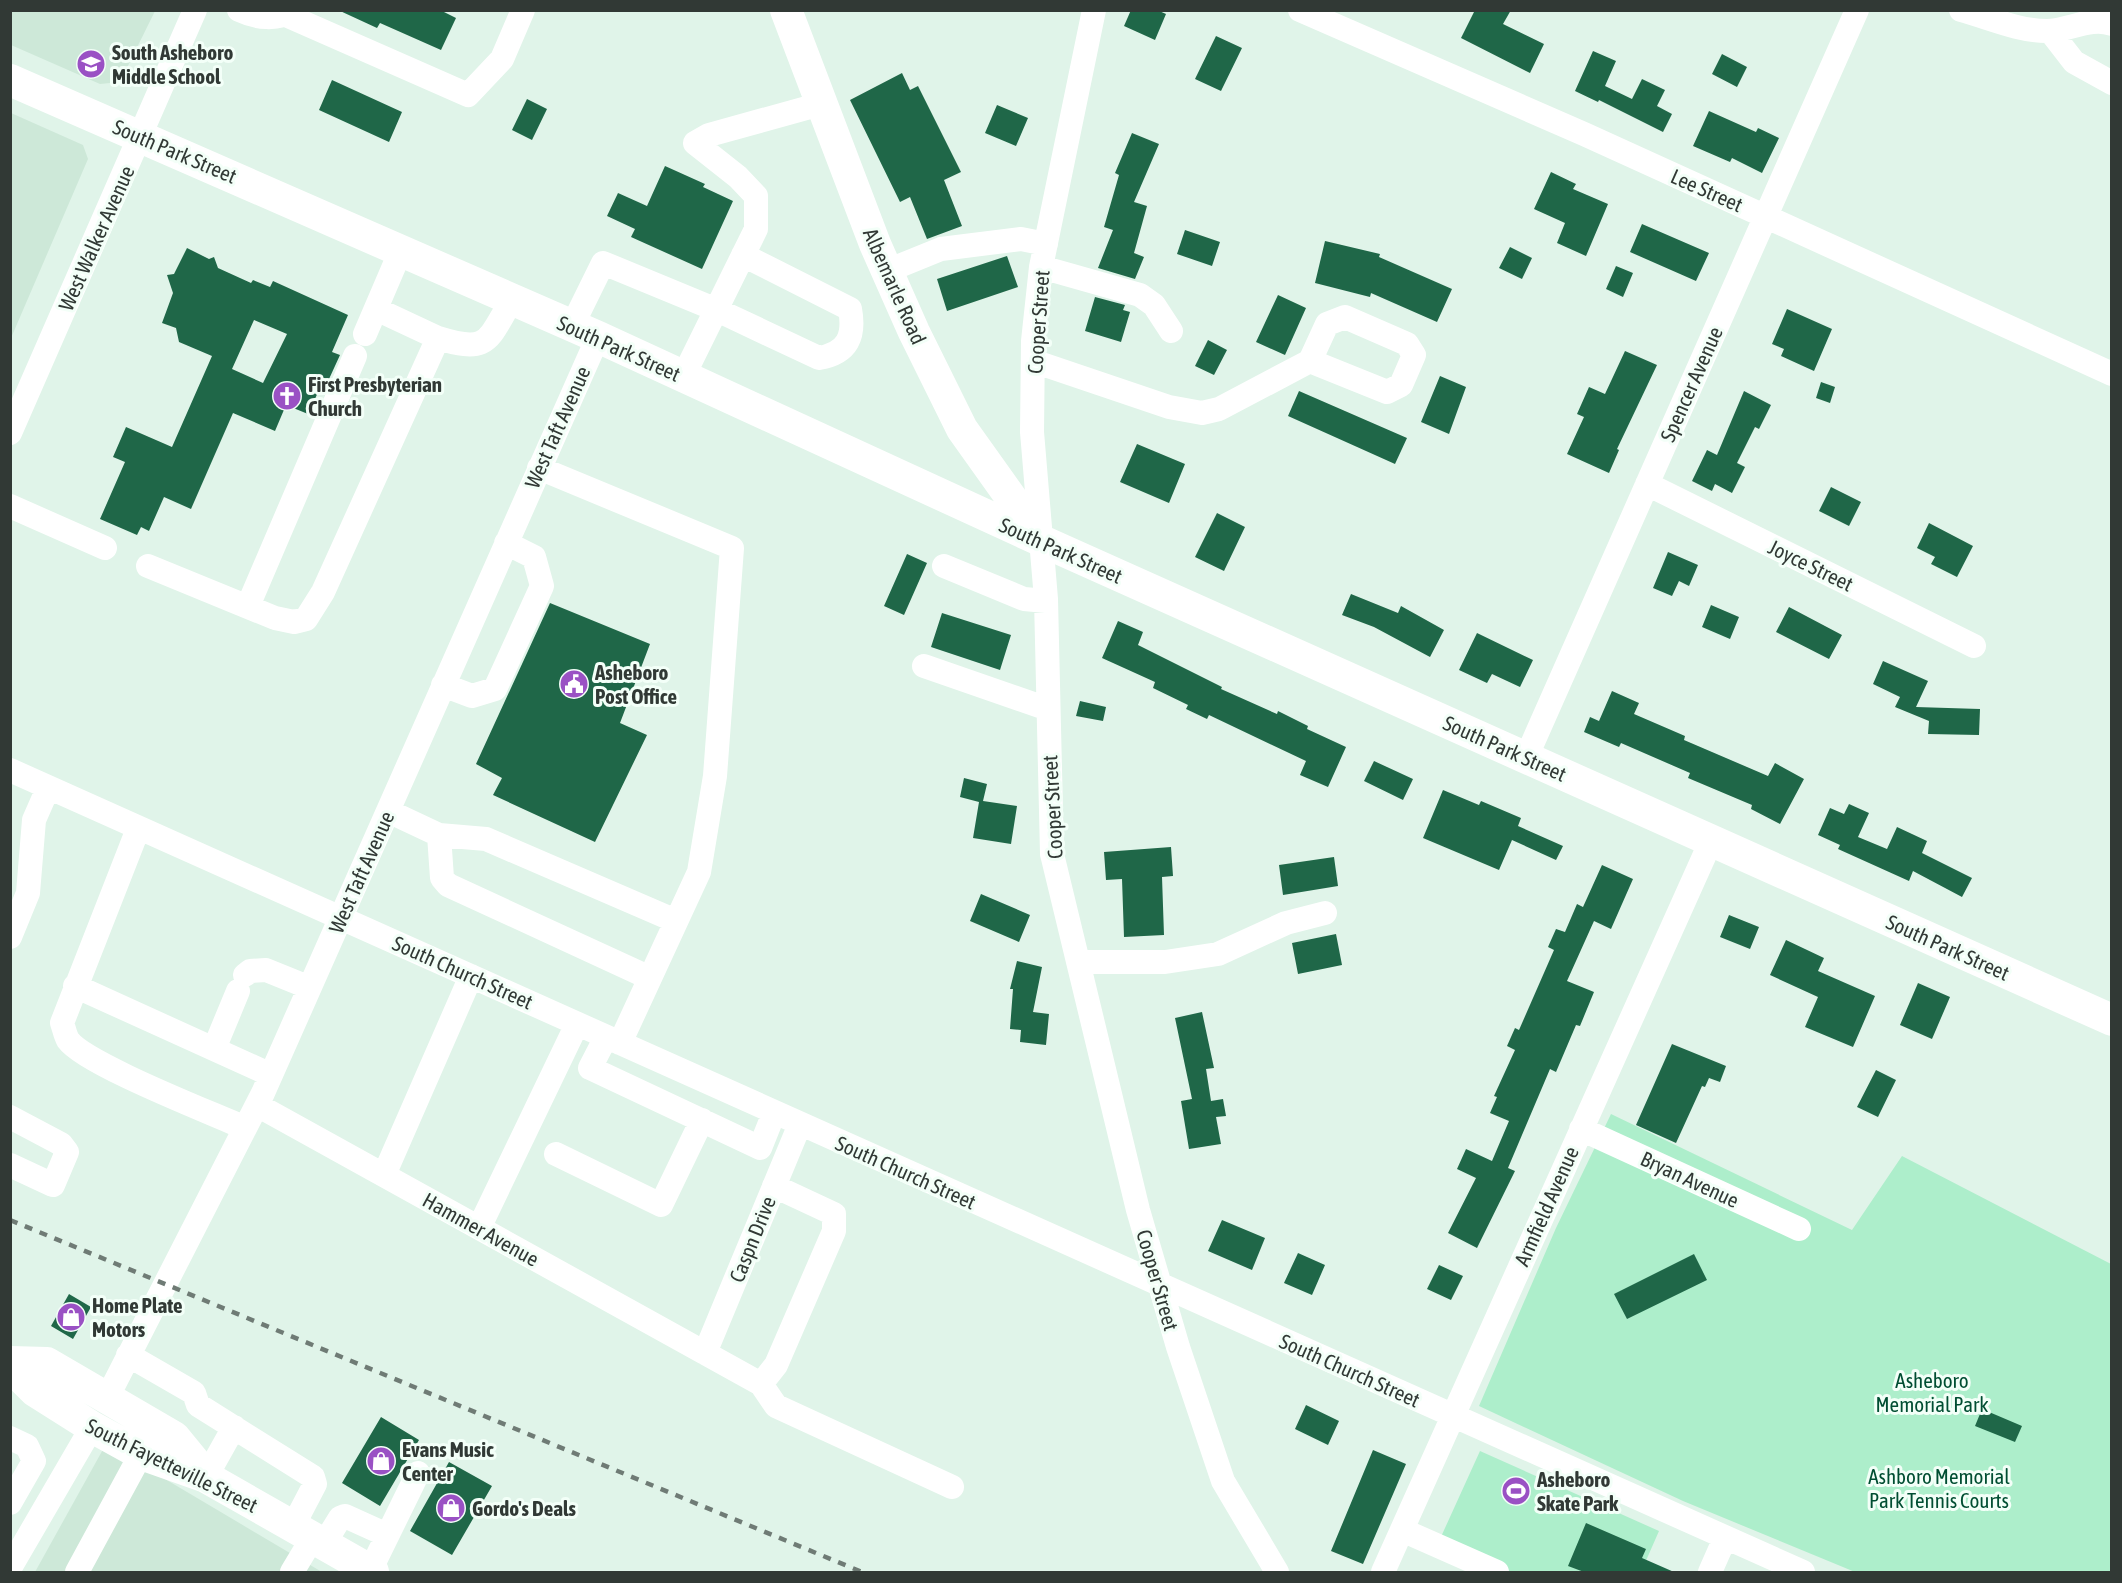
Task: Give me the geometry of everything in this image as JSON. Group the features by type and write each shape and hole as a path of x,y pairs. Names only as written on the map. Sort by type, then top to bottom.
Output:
{"main road":[{"name":"Albemarle Road","path":"786,10 887,271 962,429 1042,541"},
{"name":"South Park Street","path":"10,80 585,332 1042,541 2112,1020"},
{"path":"15,1369 93,1406 107,1398 174,1437 197,1466"},
{"name":"South Fayetteville Street","path":"15,1369 35,1391 92,1427 141,1454 197,1466 371,1572"},
{"path":"92,1427 120,1425 197,1466"}],"street":[{"name":"West Walker Avenue","path":"10,433 195,10"},
{"path":"239,10 265,18 290,13 468,95 501,59 523,10"},
{"name":"Cooper Street","path":"1094,10 1043,256 1033,361 1032,432 1046,601 1038,650 1048,709 1053,854 1135,1198 1160,1285 1223,1482 1277,1572"},
{"name":"Lee Street","path":"1300,10 2112,374"},
{"name":"Spencer Avenue","path":"1526,758 1857,10"},
{"path":"1961,10 2027,29 2050,31 2089,23 2112,24"},
{"path":"2050,31 2074,62 2112,83"},
{"path":"684,377 756,229 756,196 738,177 696,144 709,135 821,104"},
{"path":"887,271 940,249 1021,239 1043,256 1140,295 1154,305 1171,331"},
{"path":"365,333 401,250"},
{"path":"717,310 819,358 832,356 846,345 853,328 850,309 743,255"},
{"name":"West Taft Avenue","path":"107,1398 257,1105 539,468 585,332 603,263 717,310"},
{"path":"376,309 438,338 475,346 487,342 512,300"},
{"path":"148,566 275,618 294,622 306,619 323,592 438,338"},
{"path":"248,606 355,356"},
{"path":"1033,361 1169,407 1202,413 1219,409 1310,361"},
{"path":"539,468 732,548 715,776 699,872 650,978 613,1040 590,1068 760,1148 774,1113"},
{"name":"Joyce Street","path":"1647,484 1974,646"},
{"path":"10,506 105,548"},
{"path":"443,685 472,696 495,689 542,586 534,557 506,543"},
{"path":"944,566 1024,599 1046,601"},
{"path":"924,666 1048,709"},
{"name":"South Church Street","path":"10,770 1803,1572"},
{"path":"10,937 28,893 34,820 48,788"},
{"path":"388,811 439,834 486,839 676,921"},
{"path":"138,829 62,1023 69,1041 86,1054 116,1071 245,1128"},
{"path":"439,834 442,878 448,885 650,978"},
{"name":"Armfield Avenue","path":"1383,1572 1710,841"},
{"path":"1078,962 1165,962 1218,954 1286,923 1325,913"},
{"path":"213,1049 242,983 250,971 266,970 308,987"},
{"path":"384,1175 471,976"},
{"path":"75,986 270,1075"},
{"path":"479,1228 577,1024"},
{"path":"556,1154 661,1205 696,1118 706,1082"},
{"name":"Hammer Avenue","path":"257,1105 761,1384"},
{"path":"10,1117 61,1144 67,1152 52,1185 10,1165"},
{"name":"Caspn Drive","path":"705,1353 800,1124"},
{"name":"Bryan Avenue","path":"1581,1129 1799,1229"},
{"path":"774,1186 834,1214 834,1231 776,1365 761,1384 776,1406 952,1487"},
{"path":"128,1355 194,1393 198,1405 313,1477 315,1484 310,1536 292,1572"},
{"path":"10,1568 92,1427"},
{"path":"197,1466 234,1427"},
{"path":"10,1438 27,1446 34,1461 10,1503"},
{"path":"76,1572 141,1454"},
{"path":"371,1572 418,1473"},
{"path":"310,1536 345,1516 387,1535"},
{"path":"1402,1530 1497,1572"},
{"path":"1710,1572 1725,1538"}],"shaded area":[{"name":"South Asheboro Middle School","path":"11,10 155,11 120,82 100,84 11,45"},
{"path":"11,113 83,145 88,159 11,338"},
{"path":"106,1444 322,1572 35,1572"}],"green space":[{"name":"Asheboro Memorial Park","path":"1611,1114 1852,1230 1902,1156 2111,1264 2111,1572 1855,1572 1683,1501 1479,1406 1556,1228"},
{"name":"Asheboro Skate Park","path":"1480,1451 1659,1531 1641,1572 1484,1572 1435,1550"}],"building":[{"path":"338,10 440,10 456,18 441,50 380,23 377,28"},
{"path":"1131,10 1157,10 1166,14 1155,40 1124,26"},
{"path":"1475,10 1511,10 1503,24 1544,44 1530,73 1461,38"},
{"path":"1216,36 1242,48 1221,91 1195,79"},
{"path":"1593,51 1616,61 1605,86 1632,99 1642,79 1665,90 1657,106 1672,114 1663,132 1599,100 1598,102 1575,91"},
{"path":"1722,54 1747,67 1737,87 1712,74"},
{"path":"902,73 910,90 918,86 961,172 944,180 962,226 927,239 910,197 900,202 850,100"},
{"path":"332,80 402,112 389,142 319,110"},
{"path":"527,99 547,109 532,140 512,130"},
{"path":"997,105 1028,118 1016,146 985,133"},
{"path":"1709,111 1756,132 1758,128 1779,138 1762,173 1732,158 1730,162 1693,146"},
{"path":"1132,133 1159,144 1134,202 1147,206 1134,253 1144,257 1135,279 1098,268 1113,230 1104,227 1119,175 1115,173"},
{"path":"665,166 705,184 703,187 733,201 702,269 631,237 635,229 607,216 618,193 647,206"},
{"path":"1551,172 1576,184 1573,189 1608,204 1586,256 1557,243 1565,223 1534,209"},
{"path":"1642,224 1709,253 1696,281 1630,252"},
{"path":"1185,230 1220,242 1212,266 1177,254"},
{"path":"1325,241 1380,254 1379,257 1452,289 1437,322 1371,293 1370,297 1315,283"},
{"path":"1510,247 1532,258 1522,279 1499,268"},
{"name":"First Presbyterian Church","path":"187,248 209,259 214,257 218,268 251,283 253,280 270,287 273,281 348,315 332,352 340,355 324,390 320,388 308,414 286,405 275,431 233,413 191,509 164,497 149,531 141,527 137,535 100,519 125,462 113,457 126,427 172,447 212,356 179,342 176,328 162,323 173,293 167,275 174,274","holes":["254,320 287,334 263,383 232,369"]},
{"path":"1007,256 1018,287 947,311 937,279"},
{"path":"1616,266 1633,273 1623,297 1606,289"},
{"path":"1278,295 1306,308 1285,355 1256,342"},
{"path":"1095,297 1125,305 1123,310 1130,312 1121,342 1085,331"},
{"path":"1787,309 1832,329 1814,371 1781,356 1784,349 1772,344"},
{"path":"1208,340 1227,350 1214,375 1195,366"},
{"path":"1625,351 1657,365 1617,449 1619,450 1609,473 1567,454 1584,417 1577,414 1589,387 1605,394"},
{"path":"1440,376 1466,387 1449,434 1421,422"},
{"path":"1821,382 1835,387 1830,403 1816,398"},
{"path":"1299,391 1407,438 1395,464 1288,416"},
{"path":"1744,391 1771,405 1759,429 1755,427 1737,463 1745,467 1732,493 1715,484 1712,491 1692,481 1707,450 1717,455"},
{"path":"1137,444 1185,464 1169,503 1120,482"},
{"path":"1831,487 1861,502 1849,526 1819,511"},
{"path":"1217,513 1245,527 1224,571 1195,557"},
{"path":"1929,523 1973,546 1957,577 1931,564 1935,557 1917,548"},
{"path":"1668,552 1698,565 1689,586 1679,581 1672,596 1653,588"},
{"path":"907,554 927,563 904,615 884,606"},
{"path":"1351,594 1398,613 1401,606 1444,630 1430,657 1374,627 1342,615"},
{"name":"Asheboro Post Office","path":"550,603 650,644 620,723 647,735 595,842 493,795 502,778 476,764"},
{"path":"1711,605 1739,617 1730,639 1702,627"},
{"path":"1789,607 1842,635 1829,659 1776,632"},
{"path":"942,613 1011,635 1000,670 931,647"},
{"path":"1118,621 1143,632 1138,645 1222,687 1221,689 1277,714 1278,711 1308,726 1307,729 1346,747 1328,787 1300,775 1306,761 1209,715 1207,719 1186,709 1188,705 1153,688 1155,682 1102,658"},
{"path":"1477,633 1533,660 1520,687 1492,674 1487,683 1459,670"},
{"path":"1883,661 1928,681 1916,707 1980,709 1979,735 1928,734 1929,721 1895,707 1900,697 1873,684"},
{"path":"1612,691 1639,703 1634,714 1685,736 1684,740 1768,776 1775,763 1804,779 1780,824 1751,809 1752,805 1688,778 1690,773 1621,743 1619,747 1584,732 1590,717 1599,721"},
{"path":"1080,701 1106,707 1103,721 1076,716"},
{"path":"1374,761 1413,779 1403,800 1364,781"},
{"path":"964,778 987,784 983,801 1017,806 1011,844 973,838 979,802 960,797"},
{"path":"1443,790 1479,805 1481,801 1521,818 1518,826 1563,846 1556,860 1512,840 1499,870 1423,838"},
{"path":"1849,804 1869,813 1858,837 1887,849 1897,827 1927,841 1922,853 1972,878 1962,897 1913,871 1909,881 1838,849 1840,845 1818,835 1830,808 1844,814"},
{"path":"1171,847 1173,876 1162,877 1164,935 1124,937 1122,879 1106,880 1104,852"},
{"path":"1334,857 1338,886 1283,895 1279,865"},
{"path":"1602,865 1633,879 1611,929 1594,921 1567,981 1594,992 1580,1026 1576,1025 1556,1072 1550,1069 1508,1168 1515,1171 1477,1248 1448,1233 1476,1178 1457,1169 1466,1149 1492,1161 1509,1121 1490,1113 1497,1097 1494,1096 1515,1050 1507,1046 1515,1028 1519,1030 1554,950 1548,947 1556,929 1565,932 1577,904 1583,907"},
{"path":"981,894 1030,915 1019,942 970,921"},
{"path":"1729,915 1759,927 1750,949 1720,937"},
{"path":"1336,934 1342,965 1298,974 1292,943"},
{"path":"1786,940 1824,958 1818,971 1875,996 1853,1047 1805,1027 1818,997 1770,975"},
{"path":"1017,961 1042,967 1033,1012 1049,1014 1046,1045 1020,1042 1021,1030 1010,1029 1013,989 1010,989"},
{"path":"1918,983 1950,997 1932,1039 1900,1025"},
{"path":"1202,1012 1214,1068 1206,1069 1211,1101 1223,1099 1226,1116 1216,1117 1221,1144 1189,1149 1181,1101 1192,1099 1175,1018"},
{"path":"1672,1044 1726,1066 1720,1082 1709,1078 1705,1087 1702,1086 1676,1143 1636,1125"},
{"path":"1876,1070 1896,1080 1878,1117 1857,1107"},
{"path":"1222,1220 1265,1238 1252,1270 1208,1251"},
{"path":"1298,1253 1325,1265 1312,1295 1284,1283"},
{"path":"1694,1254 1707,1280 1627,1319 1614,1294"},
{"path":"1439,1265 1463,1276 1451,1300 1427,1289"},
{"path":"69,1294 91,1307 73,1339 51,1326"},
{"path":"1306,1405 1339,1421 1328,1445 1295,1429"},
{"path":"1982,1409 2022,1426 2015,1442 1975,1426"},
{"name":"Evans Music Center","path":"381,1417 419,1440 380,1506 342,1483"},
{"path":"1373,1450 1406,1464 1363,1564 1331,1551"},
{"name":"Gordo's Deals","path":"449,1462 492,1486 452,1555 410,1531"},
{"path":"1586,1523 1646,1549 1642,1558 1674,1572 1584,1572 1568,1566"}],"railway":[{"path":"10,1220 862,1572"}],"place":[{"name":"South Asheboro Middle School","path":"91,64"},
{"name":"First Presbyterian Church","path":"287,396"},
{"name":"Asheboro Post Office","path":"574,684"},
{"name":"Home Plate Motors","path":"71,1317"},
{"name":"Evans Music Center","path":"381,1461"},
{"name":"Asheboro Skate Park","path":"1516,1491"},
{"name":"Gordo's Deals","path":"451,1508"}],"park label":[{"name":"Ashboro Memorial Park Tennis Courts","path":"1939,1488"}]}
